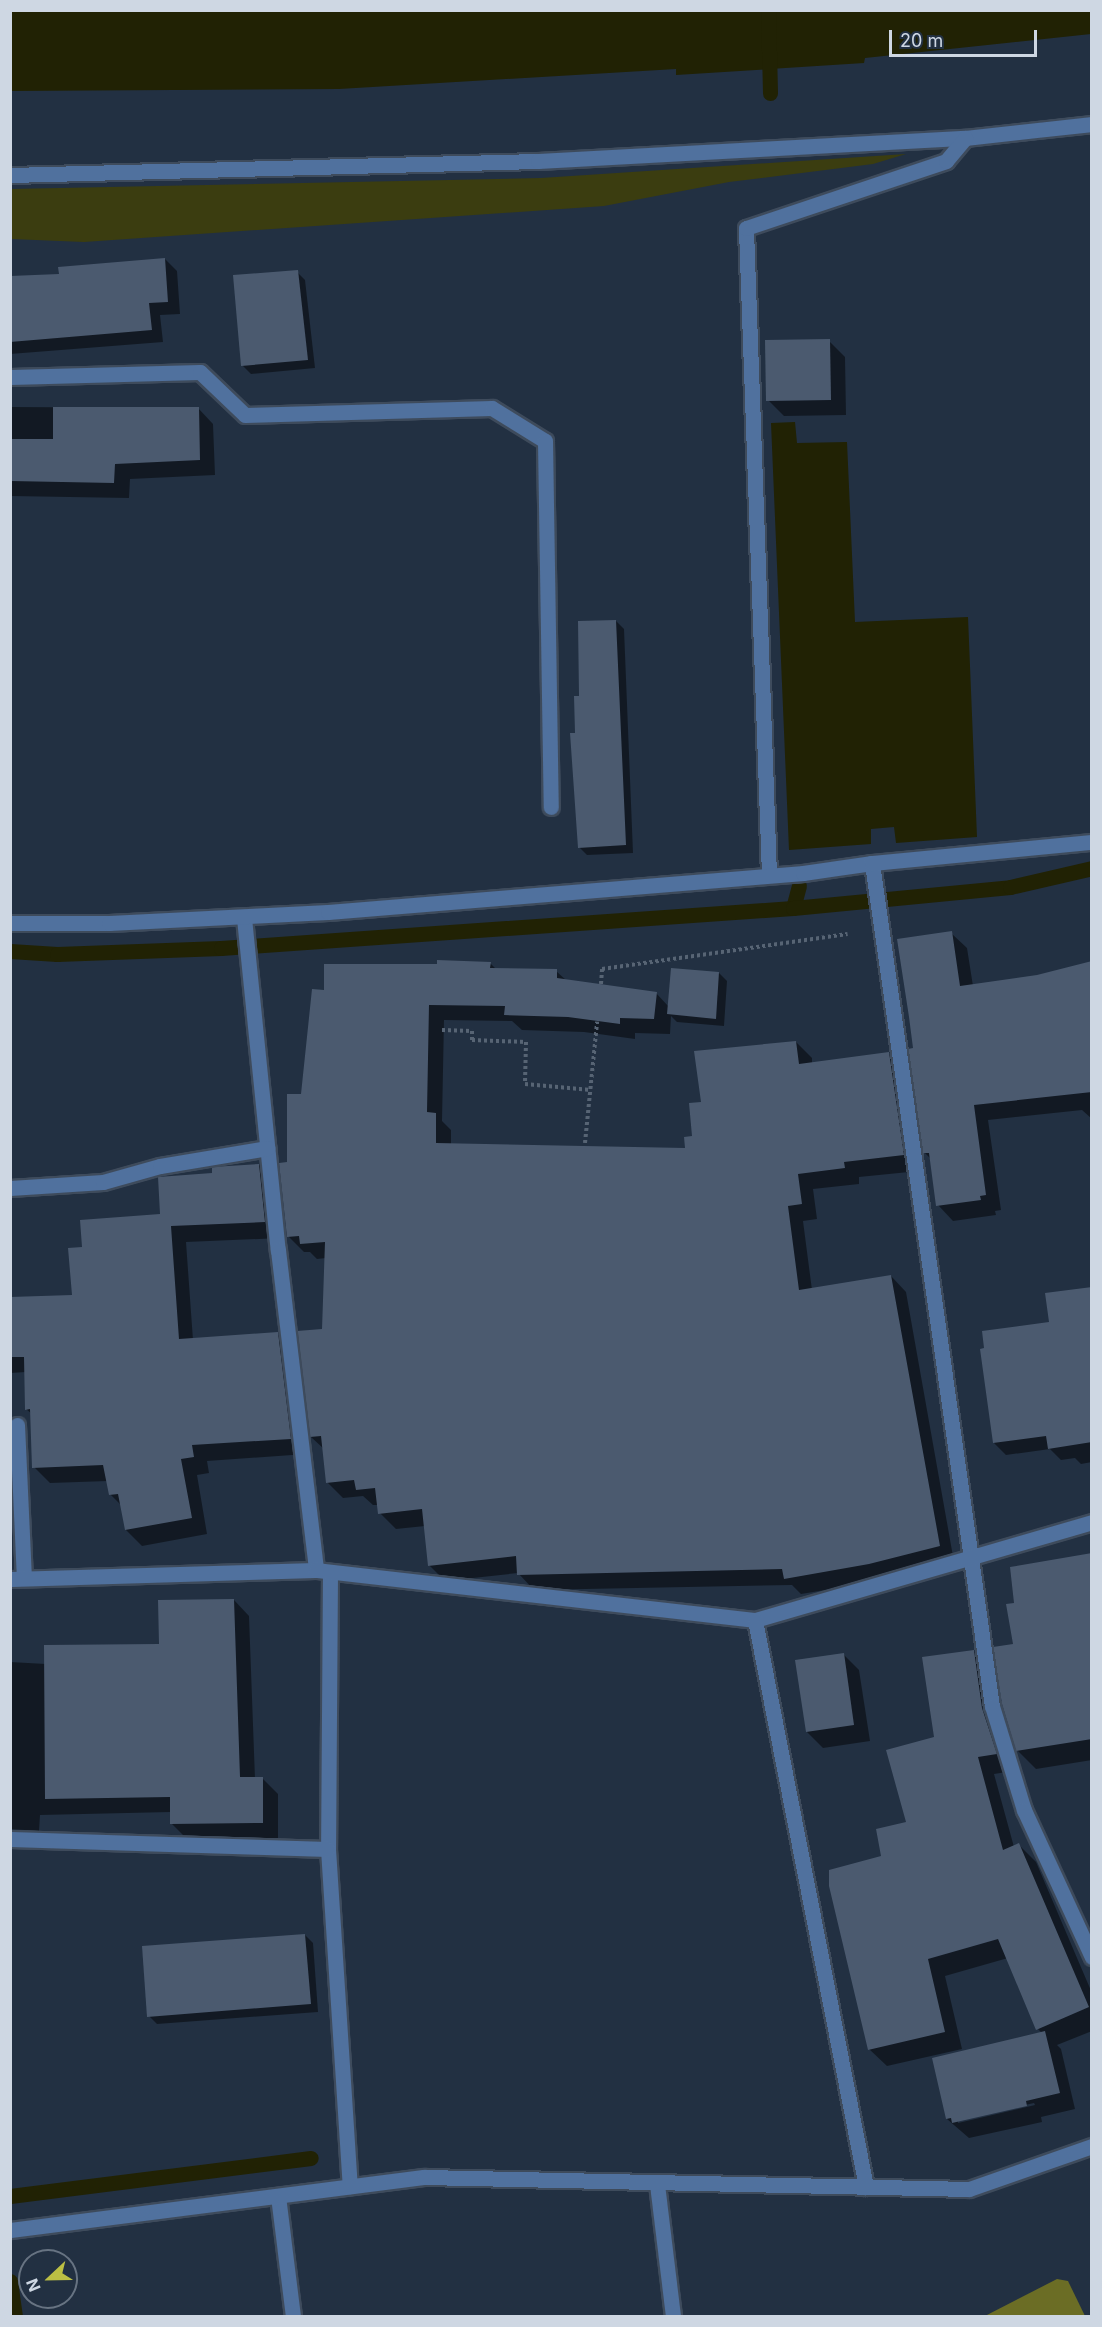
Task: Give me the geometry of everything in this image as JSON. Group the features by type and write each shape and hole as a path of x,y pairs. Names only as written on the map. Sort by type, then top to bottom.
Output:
{"street":[{"path":"10,175 538,161 965,138 1092,124"},
{"path":"769,875 746,228 946,161 965,138"},
{"path":"10,376 200,372 245,415 492,408 545,441 551,807"},
{"path":"10,922 245,923 769,875 872,870 1092,842"},
{"path":"872,870 992,1706 1024,1810 1092,1957"},
{"path":"245,923 267,1148 323,1571 327,1850 350,2187"},
{"path":"10,1188 104,1182 160,1166 267,1148"},
{"path":"17,1425 17,1578 323,1571 755,1620 1092,1522"},
{"path":"755,1620 866,2187"},
{"path":"10,1839 327,1850"},
{"path":"10,2230 424,2177 657,2184 969,2189 1092,2146"},
{"path":"657,2184 674,2316"},
{"path":"278,2196 293,2316"}],"path":[{"path":"601,984 603,969 880,929"},
{"path":"585,1143 597,1022"},
{"path":"442,1030 472,1031 472,1040 526,1042 525,1084 591,1090"}],"shaded area":[{"path":"1091,10 1091,34 865,58 864,63 676,75 676,69 339,89 11,91 11,11"},
{"path":"906,154 873,164 729,182 604,206 84,242 11,239 11,189 541,178"},
{"path":"795,422 797,443 847,442 855,622 968,617 977,837 896,843 894,827 871,829 871,844 789,850 771,423"},
{"path":"1057,2279 1068,2281 1085,2316 985,2316"}],"building":[{"path":"165,258 168,302 149,303 152,330 10,342 10,276 59,274 58,267"},
{"path":"298,270 308,360 241,366 233,275"},
{"path":"830,339 831,400 766,401 765,340"},
{"path":"53,407 199,407 200,460 115,464 114,483 10,481 10,439 53,439"},
{"path":"616,620 626,845 578,848 570,733 575,733 574,696 579,696 578,621"},
{"path":"952,931 960,986 1037,975 1092,961 1092,1092 974,1105 986,1195 980,1196 981,1200 936,1206 929,1153 923,1153 908,1049 913,1048 897,939"},
{"path":"437,960 491,962 490,968 557,969 557,978 657,992 654,1019 620,1018 620,1024 568,1017 504,1015 505,1006 429,1005 427,1112 436,1113 436,1143 685,1148 684,1137 692,1136 689,1103 701,1102 694,1051 796,1041 799,1064 889,1052 904,1155 844,1162 845,1168 798,1174 802,1204 788,1206 799,1290 891,1275 940,1546 869,1564 784,1579 782,1569 517,1575 516,1556 428,1566 422,1509 378,1514 375,1488 356,1490 354,1480 326,1483 321,1436 310,1437 297,1331 322,1329 325,1242 300,1244 299,1236 287,1237 279,1163 287,1162 287,1094 301,1094 312,989 324,990 324,964 437,964"},
{"path":"671,968 719,972 716,1019 667,1014"},
{"path":"259,1164 265,1222 171,1226 179,1339 278,1332 291,1439 192,1445 194,1457 181,1459 192,1518 125,1530 118,1494 109,1495 103,1465 32,1468 30,1409 25,1410 24,1357 10,1357 10,1297 72,1295 68,1248 82,1247 80,1220 160,1214 158,1177 212,1173 212,1167"},
{"path":"1092,1287 1092,1442 1048,1449 1046,1436 993,1443 980,1349 984,1348 982,1331 1049,1322 1045,1293"},
{"path":"1092,1553 1092,1739 1016,1751 1002,1704 993,1647 1013,1644 1006,1604 1014,1603 1010,1567"},
{"path":"234,1599 240,1777 263,1777 263,1823 170,1824 170,1797 45,1799 44,1645 159,1644 158,1600"},
{"path":"974,1650 982,1708 997,1754 978,1757 1003,1850 1019,1843 1089,2007 1036,2030 998,1939 928,1959 945,2032 868,2050 829,1886 829,1870 881,1856 876,1829 906,1822 886,1750 934,1737 922,1657"},
{"path":"844,1653 854,1725 806,1732 795,1660"},
{"path":"305,1934 311,2004 147,2017 142,1946"},
{"path":"1045,2031 1060,2093 1026,2101 1027,2106 952,2123 951,2118 946,2119 932,2058"}],"waterway":[{"path":"768,10 770,93"},
{"path":"10,951 57,954 221,948 793,908 1010,887 1092,868"},
{"path":"793,908 799,886"},
{"path":"10,2196 311,2158"},
{"path":"10,2281 15,2316"}]}
